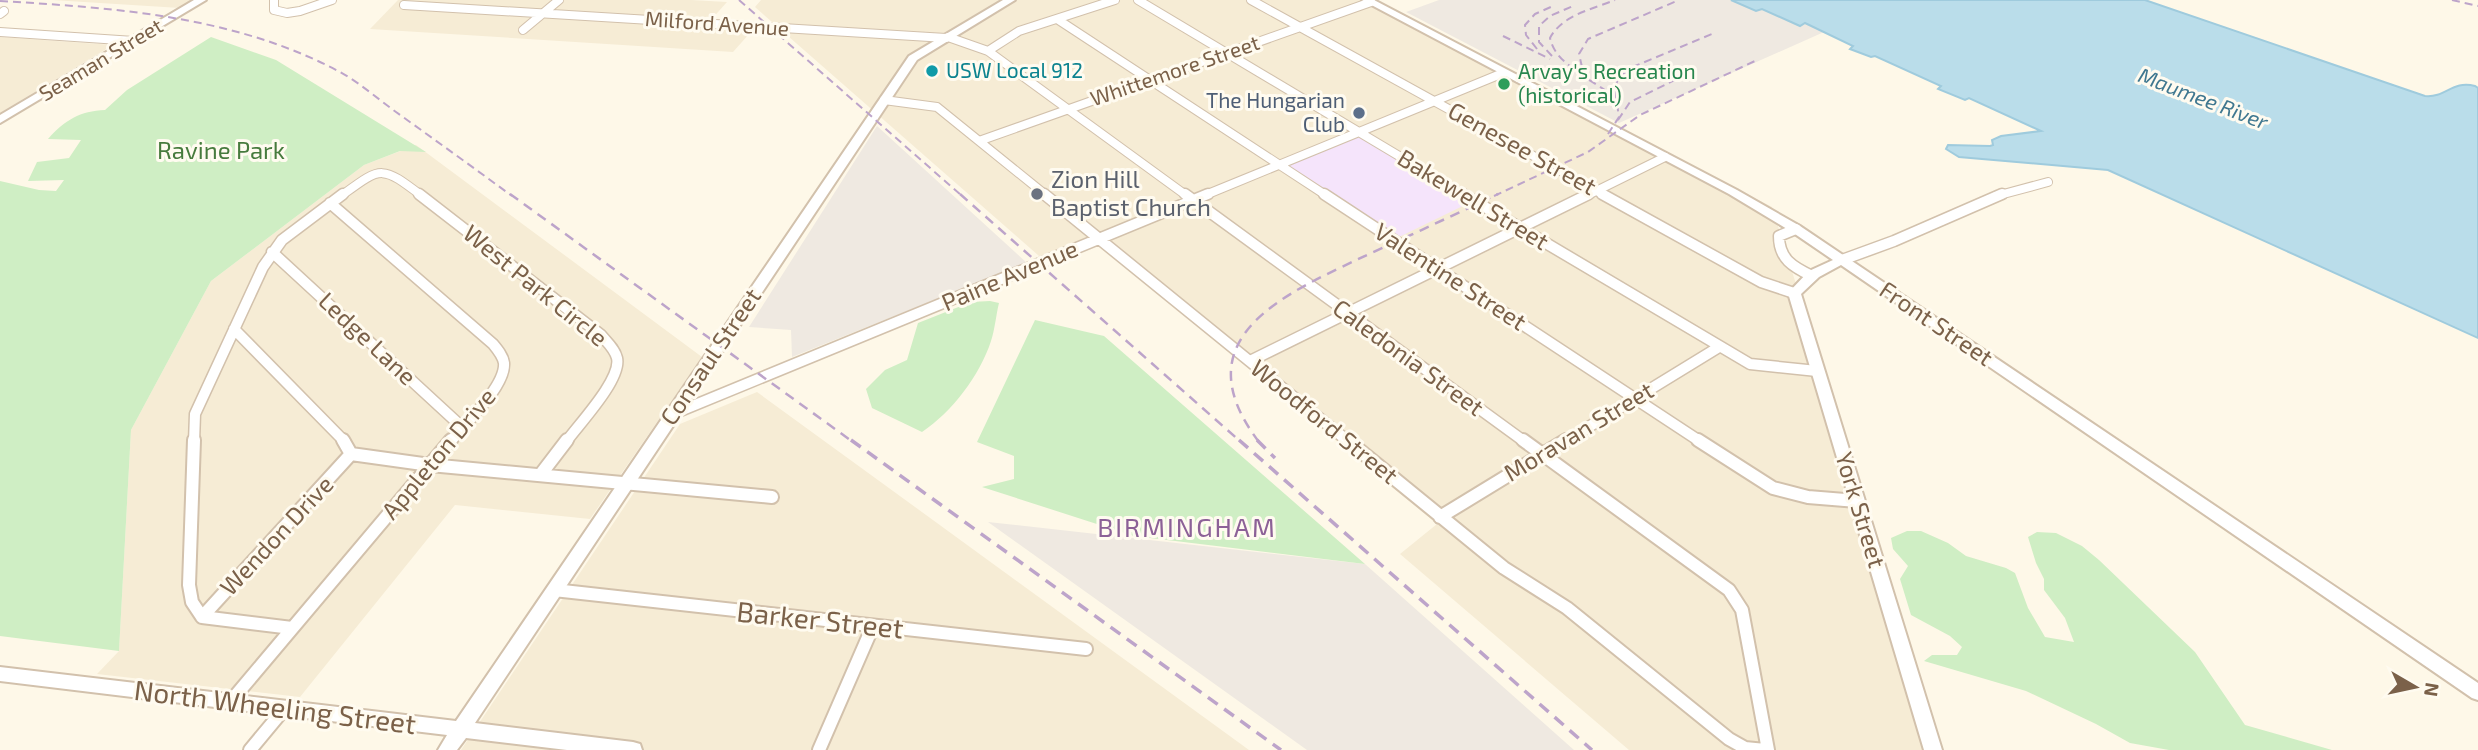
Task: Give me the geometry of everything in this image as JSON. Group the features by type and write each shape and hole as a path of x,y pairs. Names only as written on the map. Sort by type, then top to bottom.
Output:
{"street":[{"name":"Seaman Street","path":"0,120 199,0"},
{"path":"274,0 274,10 287,13 332,0"},
{"path":"523,30 559,0"},
{"name":"Consaul Street","path":"447,750 913,58 1010,0"},
{"path":"988,51 1019,31 1115,0"},
{"name":"Bakewell Street","path":"1138,0 1749,364 1817,370"},
{"name":"Genesee Street","path":"1251,0 1761,282 1794,293"},
{"name":"Whittemore Street","path":"979,141 1369,1"},
{"name":"Front Street","path":"1369,1 1796,229 2478,693"},
{"name":"Milford Avenue","path":"404,5 947,37"},
{"name":"Valentine Street","path":"1057,19 1775,489 1796,495 1857,501"},
{"path":"0,32 134,41"},
{"name":"Caledonia Street","path":"947,37 988,51 1730,590 1738,601 1766,750"},
{"name":"Paine Avenue","path":"673,414 1503,73"},
{"name":"Woodford Street","path":"884,100 932,104 1504,568 1567,608 1729,739 1745,748 1766,750"},
{"path":"1250,361 1665,157"},
{"name":"West Park Circle","path":"330,202 368,176 383,171 393,174 601,335 618,355 619,365 614,378 541,474"},
{"path":"1794,293 1812,276 1842,260 1893,243 1946,216 2002,193 2048,182"},
{"path":"292,628 202,617 192,602 189,585 195,414 272,252 282,240 330,202"},
{"name":"Appleton Drive","path":"231,701 497,386 505,368 505,357 493,344 330,202"},
{"path":"1796,229 1779,236 1783,258 1792,267 1812,276"},
{"name":"Ledge Lane","path":"272,252 462,427"},
{"name":"York Street","path":"1794,293 1933,750"},
{"path":"234,329 346,443 351,454 430,465 772,496"},
{"name":"Moravan Street","path":"1440,517 1718,347"},
{"name":"Wendon Drive","path":"202,617 351,454"},
{"name":"Barker Street","path":"554,590 1086,649"},
{"path":"819,750 873,626"},
{"name":"North Wheeling Street","path":"0,674 634,750"},
{"path":"250,750 285,708"}],"shaded area":[{"path":"52,0 194,0 180,8"},
{"path":"398,0 727,2 710,21 758,24 733,52 370,29"},
{"path":"761,0 1373,0 1772,207 1941,750 1629,750 1400,554 1437,524 1097,243 1047,263 755,7"},
{"path":"1439,0 1731,0 1756,11 1762,9 1805,23 1824,32 1619,123 1406,12"},
{"path":"0,37 113,45 0,113"},
{"path":"877,126 1027,263 792,357 791,330 749,327"},
{"path":"1360,136 1471,202 1397,238 1287,165"},
{"path":"416,145 702,357 590,519 455,505 300,697 97,674 119,651 131,430 211,281 364,165"},
{"path":"757,392 1249,750 461,750 680,424"},
{"path":"988,522 1365,564 1574,750 1307,750"}],"green space":[{"name":"Ravine Park","path":"211,37 276,60 426,152 400,151 364,165 211,281 131,430 119,651 0,636 0,181 56,191 64,180 28,181 37,162 69,158 81,140 48,139 54,132 80,115 105,110 127,90"},
{"path":"971,302 999,303 992,336 980,367 964,392 933,424 922,432 872,408 866,389 885,370 907,360 918,323"},
{"path":"1035,320 1104,336 1365,564 1134,536 982,487 1014,479 1014,456 977,442"},
{"path":"1907,531 1921,531 1948,543 1966,556 2015,573 2028,608 2045,637 2074,642 2065,618 2044,590 2044,579 2028,537 2037,532 2056,533 2082,546 2195,652 2245,725 2332,750 2169,750 2130,743 2026,691 1924,661 1932,655 1957,655 1962,647 1950,636 1911,615 1900,579 1908,566 1893,549 1891,538"}],"water":[{"name":"Maumee River","path":"1731,0 2145,0 2425,96 2460,85 2475,86 2478,88 2478,338 2108,170 1959,157 1946,149 1948,145 1990,146 1993,145 1992,140 2001,136 2041,131 1969,98 1965,100 1938,89 1941,86 1875,56 1850,49 1853,46 1805,23 1800,26 1762,9 1756,11"}],"railway":[{"path":"739,0 962,196"},
{"path":"1585,77 1559,56 1550,38 1555,30 1570,18 1615,0"},
{"path":"1582,67 1579,54 1588,39 1679,0"},
{"path":"2452,0 2478,6"},
{"path":"0,1 88,7 174,18 259,38 300,53 355,81 512,196"},
{"path":"1537,49 1526,35 1525,25 1535,14 1553,6"},
{"path":"1552,56 1539,42 1539,26 1550,16 1573,6"},
{"path":"1608,134 1619,117 1615,91 1618,77 1635,66 1712,34"},
{"path":"1503,36 1550,59"},
{"path":"1494,196 1588,152 1640,115 1757,60"},
{"path":"1578,73 1605,90"},
{"path":"1618,120 1630,102 1683,76"},
{"path":"510,194 853,442"},
{"path":"960,194 1241,442"},
{"path":"1259,442 1237,405 1231,374 1237,347 1253,323 1305,285 1498,194"},
{"path":"851,440 1281,750"},
{"path":"1239,440 1592,750"},
{"path":"1259,442 1275,458"}],"place":[{"name":"USW Local 912","path":"932,71"},
{"name":"Arvay's Recreation (historical)","path":"1504,84"},
{"name":"The Hungarian Club","path":"1359,113"},
{"name":"Zion Hill Baptist Church","path":"1037,194"}],"district":[{"name":"BIRMINGHAM","path":"1187,528"}]}
